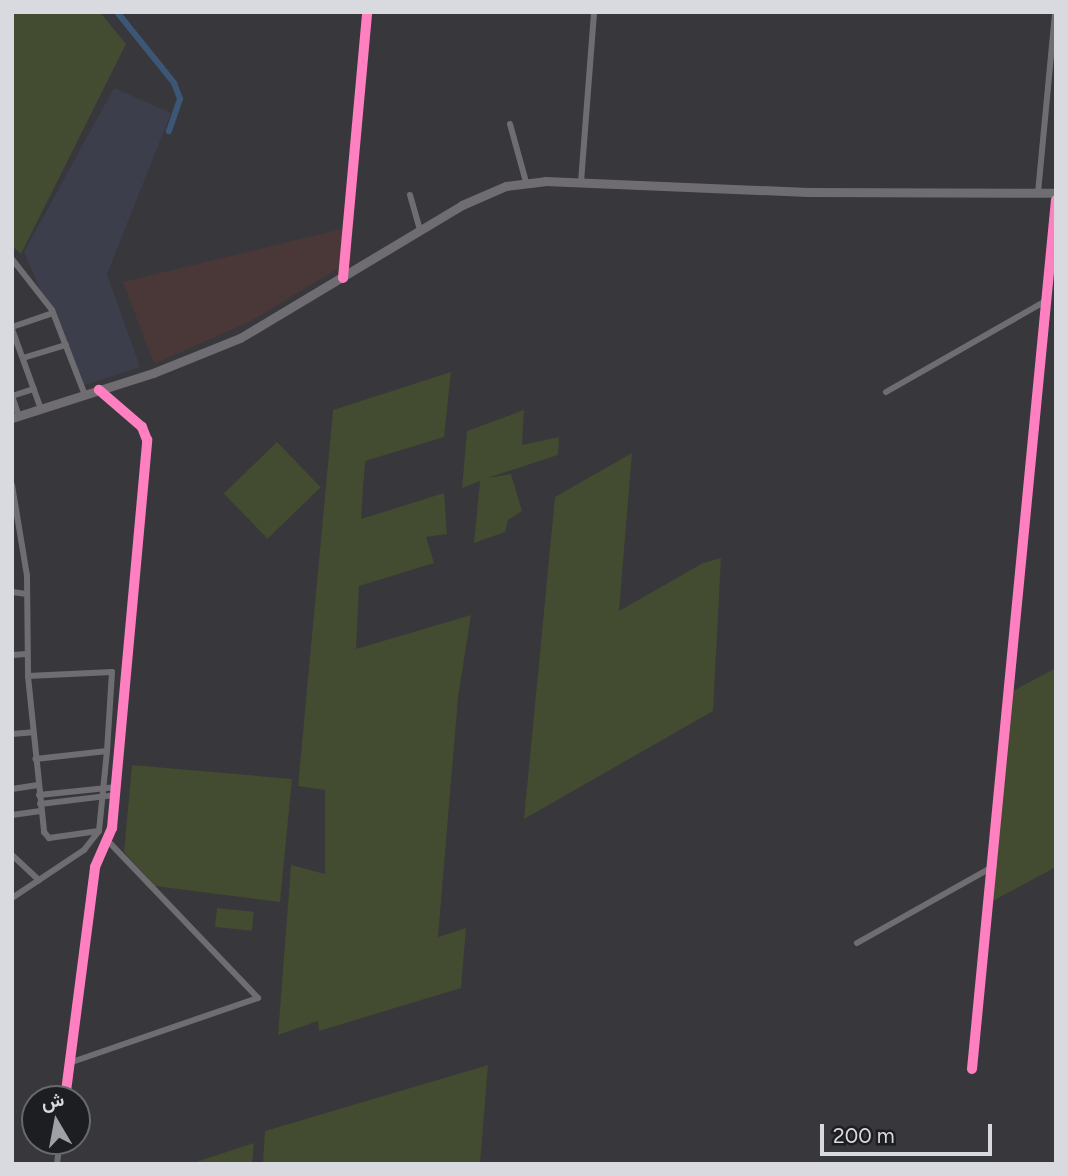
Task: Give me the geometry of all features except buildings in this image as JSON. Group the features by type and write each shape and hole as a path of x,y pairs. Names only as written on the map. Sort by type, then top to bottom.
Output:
{"main road":[{"path":"15,417 85,395 240,338 420,229 490,191 526,182 808,192 1056,193"}],"street":[{"path":"343,278 367,12"},
{"path":"580,182 594,12"},
{"path":"1038,193 1055,12"},
{"path":"510,124 526,182"},
{"path":"410,195 420,229"},
{"path":"972,1069 994,866 1056,200"},
{"path":"12,275 15,263"},
{"path":"15,263 53,313 85,395"},
{"path":"886,392 1047,300"},
{"path":"41,409 12,328 53,313"},
{"path":"23,358 66,345"},
{"path":"15,417 12,396 34,389"},
{"path":"67,1085 95,867 109,842 117,787 147,440 142,428 99,390"},
{"path":"12,485 27,594 28,676 40,807 49,838 99,831"},
{"path":"12,592 27,594"},
{"path":"12,655 27,654"},
{"path":"12,898 84,850 99,831 113,672 28,676"},
{"path":"12,734 33,732"},
{"path":"35,759 107,751"},
{"path":"12,789 38,785"},
{"path":"39,795 117,787"},
{"path":"12,815 40,807 116,795"},
{"path":"69,1063 258,998 109,842"},
{"path":"12,855 39,880"},
{"path":"857,943 994,866"}],"shaded area":[{"path":"114,88 171,113 107,274 140,367 82,386 24,252"},
{"path":"350,227 351,261 251,321 154,364 123,282"}],"green space":[{"path":"12,12 100,12 126,44 21,254 12,246"},
{"path":"451,372 444,437 365,461 361,519 444,493 447,534 426,537 434,563 359,586 356,649 471,615 458,698 438,937 466,928 461,988 319,1031 318,1021 278,1035 291,865 325,874 325,790 298,786 333,410"},
{"path":"524,410 522,445 559,437 558,455 487,478 511,474 522,511 508,520 505,532 474,543 480,481 462,488 467,431"},
{"path":"277,442 321,487 268,539 224,493"},
{"path":"632,453 619,611 703,563 721,558 713,711 524,819 555,497"},
{"path":"1056,668 1056,867 987,904 1007,694"},
{"path":"132,765 292,779 280,902 155,886 124,852"},
{"path":"217,908 254,912 252,931 215,927"},
{"path":"488,1065 480,1164 263,1164 265,1131"},
{"path":"254,1143 252,1164 190,1164"}],"waterway":[{"path":"117,12 174,83 180,99 169,131"}],"cycle path":[{"path":"343,278 367,12"},
{"path":"972,1069 1056,200"},
{"path":"67,1085 95,867 112,828 147,440 142,427 99,390"}]}
